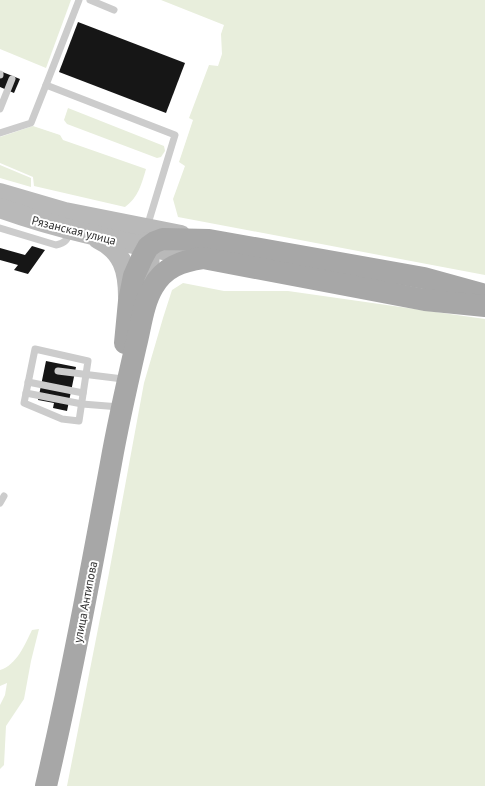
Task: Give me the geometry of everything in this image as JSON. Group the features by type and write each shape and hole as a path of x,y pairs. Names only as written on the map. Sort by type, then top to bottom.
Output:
{"main road":[{"name":"Рязанская улица","path":"0,193 67,221 93,236 141,234"},
{"name":"Рязанская улица","path":"0,208 24,217 67,221 141,234"},
{"path":"141,234 156,242 163,239 425,300 485,306"},
{"name":"улица Антипова","path":"46,786 74,660 120,412 137,303 134,276 142,258 141,234"},
{"path":"93,236 107,243 117,253 123,264 137,303"},
{"path":"206,249 424,278 485,295"},
{"name":"улица Антипова","path":"120,412 122,379 137,303 163,273 176,264 188,260 206,249"}],"lane":[{"path":"0,133 31,123 79,0"},
{"path":"90,0 114,10"},
{"path":"0,109 12,79"},
{"path":"46,85 175,135 141,234"},
{"path":"0,228 56,246 64,243 68,238 67,221"},
{"path":"35,349 88,361 79,421 62,419 24,403 28,382 35,349"},
{"path":"58,371 122,379"},
{"path":"28,382 83,393"},
{"path":"26,393 120,412"},
{"path":"0,504 4,496"}],"green space":[{"path":"0,0 71,0 46,68 0,49"},
{"path":"161,0 485,0 485,275 178,217 173,199 185,166 179,162 193,120 189,118 209,65 218,66 222,54 221,34 224,25"},
{"path":"68,108 164,146 165,151 161,157 157,158 67,124 64,120"},
{"path":"33,126 60,135 63,140 146,169 136,195 125,207 34,186 33,177 0,163 0,137"},
{"path":"0,165 31,178 31,187 0,178"},
{"path":"183,283 224,291 288,291 485,319 485,786 67,786 109,573 144,383 172,290"},
{"path":"39,629 24,699 6,726 4,765 0,769 0,705 5,695 7,683 0,686 0,670 11,664 16,659 32,630"}],"building":[{"path":"78,22 185,63 166,113 59,72"},
{"path":"0,71 20,79 14,93 0,87"},
{"path":"32,246 45,250 28,274 14,270 18,265 0,260 0,248 25,255"},
{"path":"46,361 76,367 67,411 53,408 54,403 38,400"}]}
